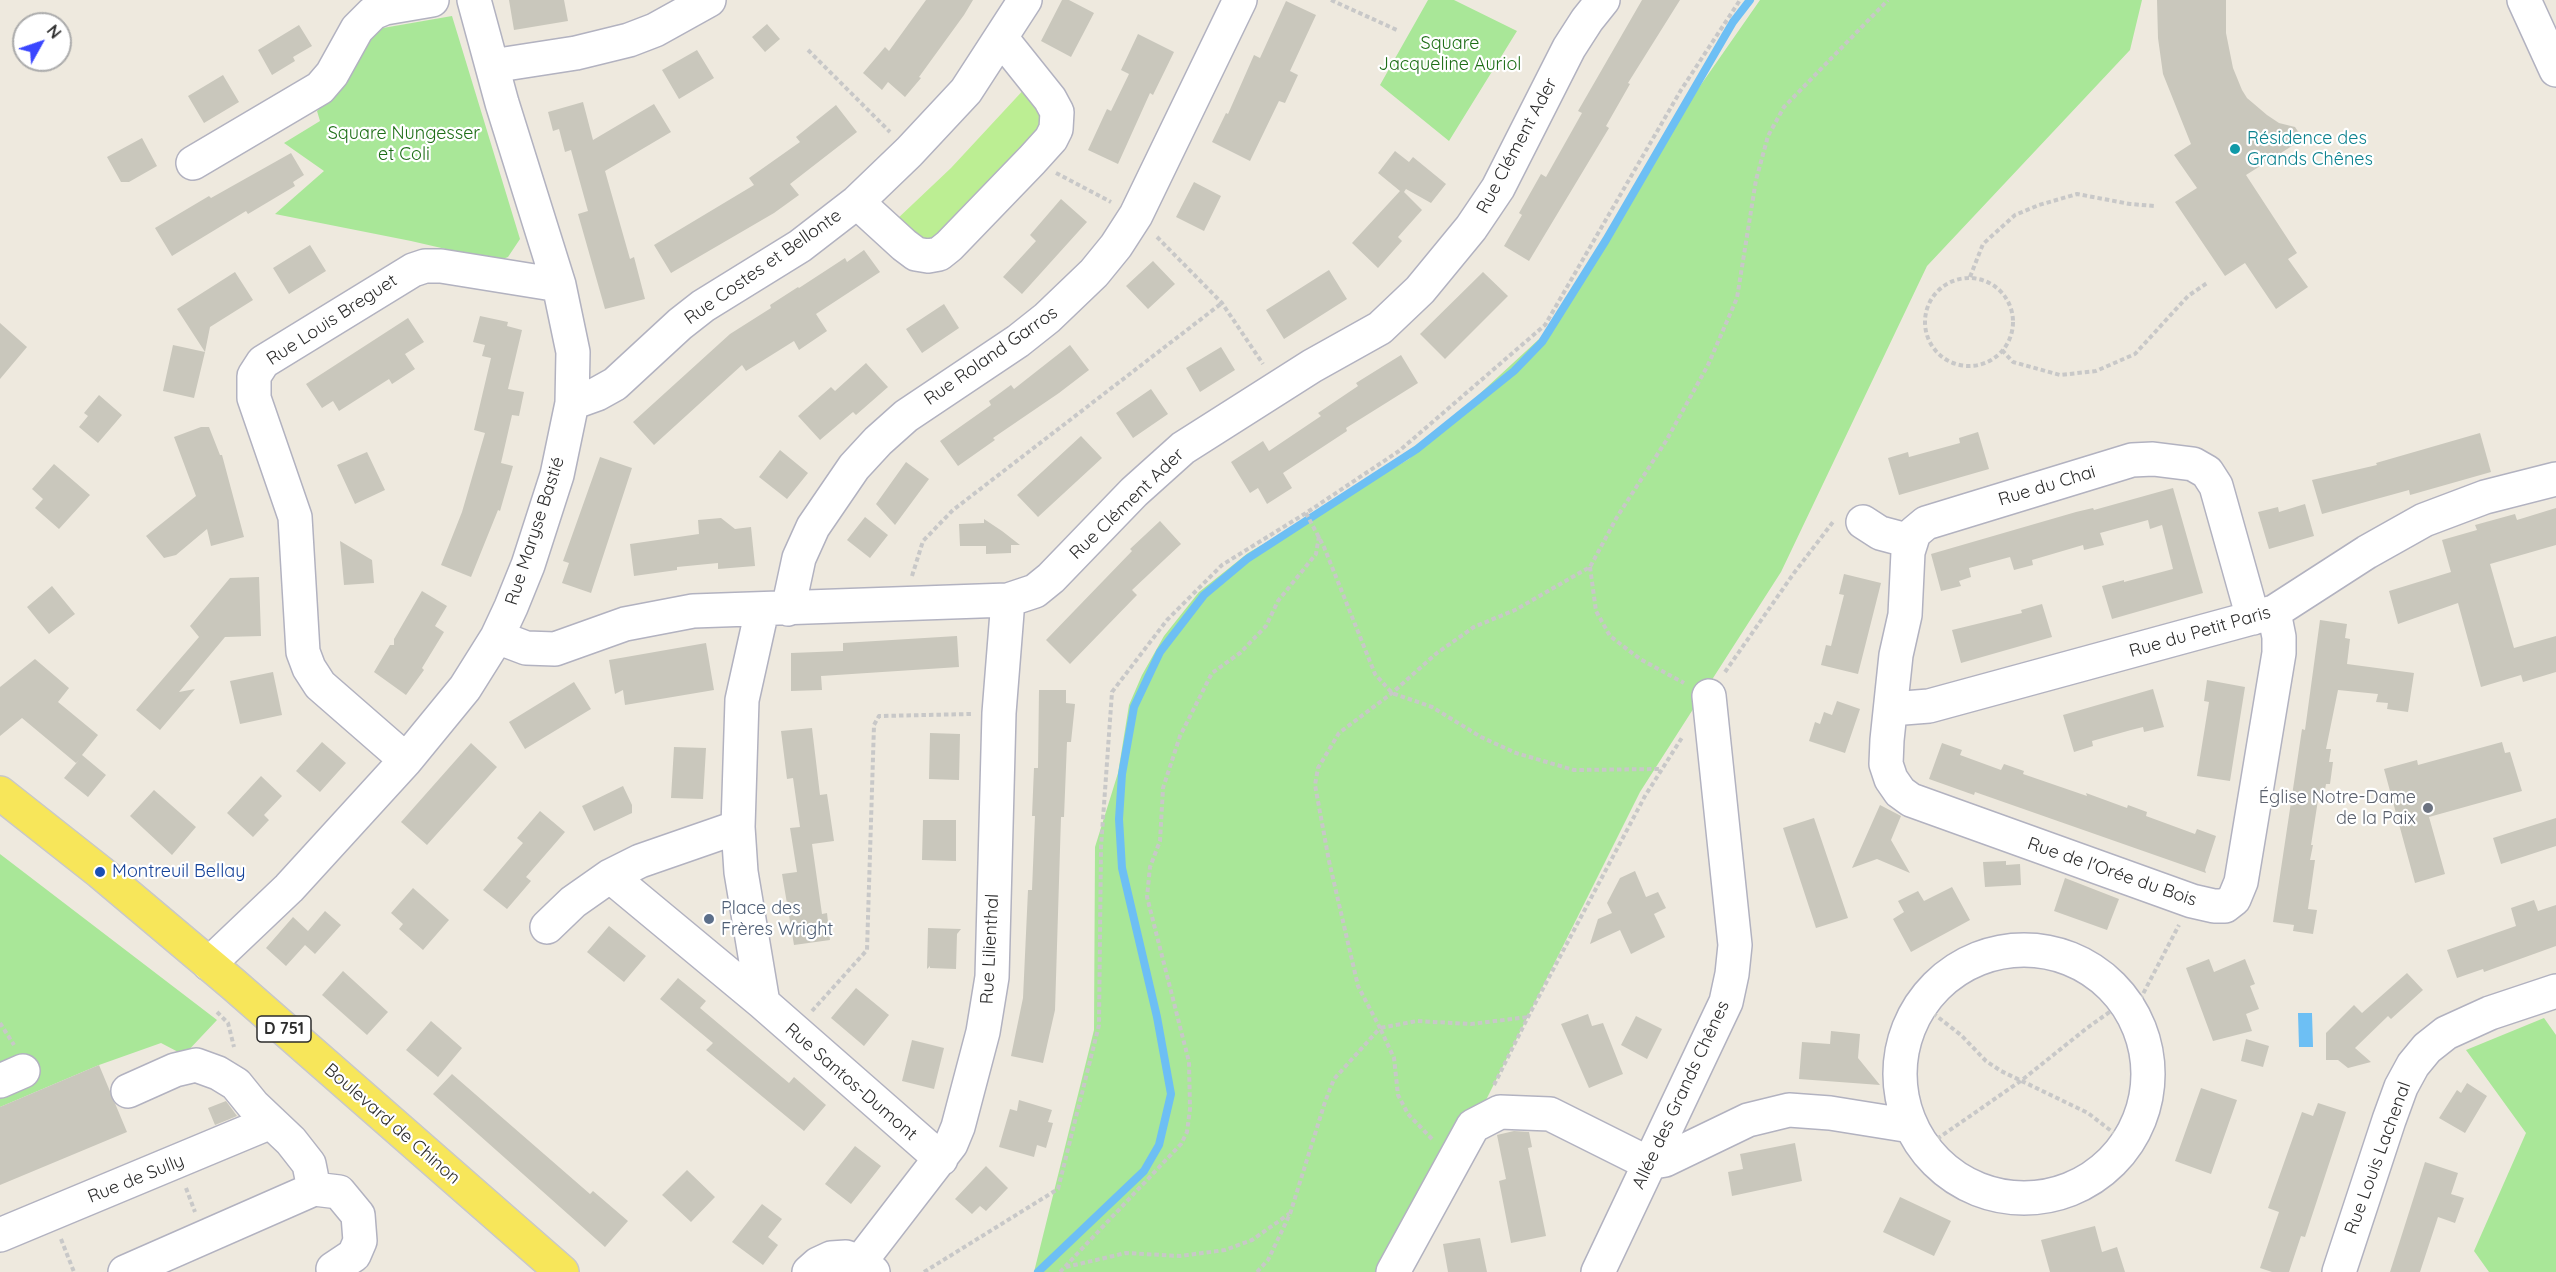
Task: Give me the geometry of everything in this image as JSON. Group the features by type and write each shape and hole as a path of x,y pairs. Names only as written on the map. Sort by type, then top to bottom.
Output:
{"main road":[{"name":"Boulevard de Chinon","path":"0,793 100,872 209,964 562,1272"},
{"name":"Boulevard de Chinon","path":"0,817 219,1002 527,1272"}],"street":[{"path":"193,163 320,88 333,74 357,29 373,13 385,8 432,0"},
{"name":"Rue Maryse Bastié","path":"209,964 289,888 406,760 465,688 497,638 528,565 557,475 572,403 573,352 559,285 474,0"},
{"path":"492,66 576,53 629,40 655,30 709,0"},
{"name":"Rue Costes et Bellonte","path":"572,403 597,394 615,384 696,312 800,246 857,202 909,152 966,91 1002,39 1025,0"},
{"name":"Rue Roland Garros","path":"775,609 813,527 854,467 906,416 1018,341 1070,298 1116,246 1136,215 1240,0"},
{"name":"Rue Clément Ader","path":"497,638 526,648 555,649 625,624 693,611 1008,600 1035,591 1051,578 1134,492 1183,448 1278,387 1380,327 1439,270 1498,188 1569,48 1603,0"},
{"path":"2524,0 2556,70"},
{"path":"857,202 904,246 916,254 928,256 939,254 1051,139 1056,129 1057,112 1050,99 1002,39"},
{"name":"Rue Louis Breguet","path":"406,760 320,685 309,668 303,652 295,517 254,398 254,376 263,362 413,270 425,266 441,266 559,285"},
{"name":"Rue du Chai","path":"1910,541 1917,530 1926,523 2132,460 2153,459 2193,464 2207,472 2216,486 2263,615"},
{"name":"Rue du Petit Paris","path":"1891,709 1929,706 2263,615 2424,520 2485,497 2556,479"},
{"path":"1863,522 1881,534 1910,541 1905,615 1896,655 1891,709"},
{"name":"Rue Lilienthal","path":"809,1272 818,1264 831,1258 846,1257 866,1267 941,1160 958,1127 983,1032 992,977 999,713 1008,600"},
{"path":"763,1003 741,872 738,827 742,700 775,609"},
{"name":"Rue de l'Orée du Bois","path":"1891,709 1886,764 1891,779 1905,796 2192,901 2225,906 2234,899 2239,888 2279,653 2279,637 2263,615"},
{"name":"Allée des Grands Chênes","path":"1602,1271 1648,1163 1726,1002 1732,974 1735,945 1709,696"},
{"path":"547,927 573,902 610,876 640,861 738,827"},
{"name":"Rue Santos-Dumont","path":"610,876 763,1003 793,1032 941,1160"},
{"path":"2022,950 2052,953 2079,963 2104,979 2129,1007 2144,1041 2149,1072 2146,1102 2128,1144 2116,1159 2088,1182 2054,1196 2017,1199 1999,1197 1965,1184 1936,1162 1917,1137 1902,1099 1900,1071 1904,1042 1921,1004 1941,982 1965,964 1993,954 2022,950"},
{"name":"Rue Louis Lachenal","path":"2338,1272 2393,1109 2401,1087 2413,1065 2427,1048 2446,1033 2490,1013 2556,991"},
{"path":"128,1091 174,1070 196,1065 218,1073 236,1084 309,1164 314,1189"},
{"path":"1393,1272 1473,1126 1500,1112 1550,1114 1648,1163 1665,1160 1748,1120 1789,1110 1830,1113 1917,1137"},
{"name":"Rue de Sully","path":"0,1234 271,1122"},
{"path":"124,1272 314,1189 339,1192 358,1215 360,1241 354,1255 333,1269"}],"path":[{"path":"1331,0 1399,31"},
{"path":"924,1272 1058,1190 1099,1025 1101,847 1112,692 1167,620 1222,565 1400,451 1545,326 1681,90 1740,0"},
{"path":"1454,1161 1408,1114 1398,1095 1394,1059 1358,986 1329,861 1315,785 1318,768 1340,733 1392,693 1437,653 1474,627 1515,610 1590,567 1617,517 1666,441 1708,365 1737,298 1756,180 1768,136 1784,107 1888,0"},
{"path":"808,50 909,152"},
{"path":"1032,160 1136,215 1222,303 1278,387"},
{"path":"1970,277 1983,244 2014,215 2039,205 2077,194 2154,206"},
{"path":"1970,277 1985,280 1998,288 2008,300 2013,314 2013,330 2002,351 1985,363 1971,366 1957,364 1944,358 1927,336 1925,322 1927,308 1933,296 1955,279 1970,277"},
{"path":"2002,351 2013,362 2060,375 2096,370 2135,354 2188,296 2207,283"},
{"path":"904,603 923,541 953,510 1222,303"},
{"path":"1306,513 1319,536 1375,674 1392,693 1432,707 1481,737 1516,753 1574,770 1662,769"},
{"path":"1590,567 1596,610 1610,636 1640,659 1709,696 1794,573 1838,516 1863,522"},
{"path":"1062,1271 1181,1144 1187,1132 1190,1109 1189,1062 1147,897 1150,867 1160,841 1163,788 1180,736 1212,674 1240,653 1266,626 1278,601 1316,554 1319,536"},
{"path":"793,1032 867,950 874,725 879,716 999,713"},
{"path":"1473,1126 1645,796 1686,732"},
{"path":"1917,1137 2022,1080 2087,1028 2129,1007 2192,901"},
{"path":"219,1002 214,1009 228,1023 234,1051 236,1084"},
{"path":"1921,1004 1961,1035 1986,1061 2001,1071 2088,1113 2128,1144"},
{"path":"1257,1272 1268,1260 1290,1214 1324,1102 1334,1079 1380,1028 1417,1021 1471,1024 1528,1017"},
{"path":"176,1162 205,1237"},
{"path":"1062,1271 1126,1253 1180,1256 1225,1250 1252,1240 1290,1214"}],"green space":[{"name":"Square Jacqueline Auriol","path":"1428,0 1454,0 1517,31 1449,141 1380,85"},
{"path":"1760,0 2142,0 2130,50 1927,266 1781,572 1640,792 1473,1126 1393,1272 1034,1272 1094,1030 1095,847 1118,773 1129,705 1142,675 1164,636 1199,592 1248,553 1409,459 1551,328 1661,142"},
{"name":"Square Nungesser et Coli","path":"452,16 520,239 508,257 498,261 275,214 324,171 284,143 320,121 317,111 349,79 365,43 383,28"},
{"path":"1028,85 1050,122 926,251 895,221 951,168"},
{"path":"0,854 217,1020 184,1055 161,1043 99,1065 0,1107"},
{"path":"2544,1018 2556,1035 2556,1272 2489,1272 2474,1251 2526,1133 2466,1050"}],"water":[{"path":"2298,1013 2312,1013 2313,1047 2299,1047"}],"building":[{"path":"509,0 564,0 568,21 514,30"},
{"path":"926,0 973,0 919,77 921,78 905,97 888,82 882,90 863,73 885,47 889,51"},
{"path":"1062,0 1069,0 1094,13 1071,57 1041,41"},
{"path":"1642,0 1680,0 1628,83 1630,84 1606,126 1609,128 1529,261 1504,246 1522,215 1519,213 1541,174 1546,177 1582,113 1578,111"},
{"name":"Résidence des Grands Chênes","path":"2157,0 2226,0 2226,33 2233,68 2242,90 2247,98 2267,115 2279,123 2295,127 2303,139 2246,175 2297,253 2288,259 2308,287 2276,309 2245,263 2225,276 2175,202 2197,188 2174,155 2191,144 2163,74 2158,38"},
{"path":"1286,1 1316,15 1290,71 1298,75 1285,103 1279,101 1250,161 1212,142 1226,113 1228,114 1254,55 1260,58"},
{"path":"767,24 780,39 765,52 752,37"},
{"path":"299,25 312,46 293,57 295,61 272,75 258,50"},
{"path":"1138,34 1174,52 1153,95 1150,93 1118,164 1088,150 1107,109 1111,111 1129,74 1121,70"},
{"path":"697,50 714,78 679,99 662,70"},
{"path":"223,75 239,102 204,123 188,96"},
{"path":"583,102 593,140 654,104 671,132 605,171 630,259 634,257 645,299 605,309 578,214 588,211 571,150 565,152 559,129 553,131 548,112"},
{"path":"836,105 857,132 790,184 799,195 774,213 671,273 654,245 754,185 749,178 800,142 796,137"},
{"path":"142,138 157,166 129,182 121,182 107,157"},
{"path":"1395,151 1409,162 1413,157 1446,184 1431,203 1406,189 1404,192 1422,210 1398,237 1402,241 1378,268 1352,243 1400,191 1378,173"},
{"path":"291,153 304,175 293,182 295,186 248,214 246,211 172,256 155,228 209,196 211,198"},
{"path":"1194,182 1221,196 1204,231 1176,217"},
{"path":"1061,199 1087,222 1022,294 1003,277 1036,241 1030,235"},
{"path":"310,245 326,271 289,294 273,268"},
{"path":"864,250 880,272 816,314 827,331 799,350 794,341 746,371 742,365 654,445 633,422 730,334 771,308 770,305 798,287 845,258 847,262"},
{"path":"1153,261 1175,284 1148,309 1126,286"},
{"path":"1329,270 1347,299 1284,339 1266,310"},
{"path":"235,272 253,300 210,327 205,352 177,309"},
{"path":"1483,272 1508,296 1445,359 1420,334"},
{"path":"944,304 959,328 922,353 906,329"},
{"path":"480,316 508,322 507,326 522,330 508,389 524,392 519,416 512,415 501,463 513,466 500,511 498,510 471,577 441,565 462,512 485,433 474,430 491,358 482,356 485,345 473,342"},
{"path":"408,318 424,342 405,354 415,369 392,384 389,379 339,411 333,401 322,408 306,384"},
{"path":"0,323 27,347 0,379"},
{"path":"173,345 205,352 194,398 163,391"},
{"path":"1070,345 1089,370 993,438 995,440 958,466 940,441 991,405 989,401 1011,385 1014,389"},
{"path":"1221,347 1235,370 1200,392 1186,368"},
{"path":"1401,355 1418,383 1346,428 1347,431 1283,473 1292,488 1267,504 1258,488 1250,493 1231,462 1263,441 1269,451 1321,416 1318,413 1358,386 1356,383"},
{"path":"866,363 888,387 856,415 853,412 820,440 798,416 831,387 835,391"},
{"path":"1151,389 1168,414 1133,438 1116,413"},
{"path":"99,395 122,415 98,443 79,427 88,416 84,413"},
{"path":"201,427 209,427 220,455 222,455 244,537 211,546 207,529 176,555 164,558 146,536 196,496 174,437"},
{"path":"1978,432 1989,469 1899,495 1888,458 1908,452 1909,457 1960,443 1959,438"},
{"path":"2480,433 2491,472 2410,495 2409,490 2322,514 2312,480 2377,465 2376,463"},
{"path":"1081,436 1102,458 1038,517 1017,495"},
{"path":"780,450 808,473 787,499 759,477"},
{"path":"367,452 385,490 355,504 337,465"},
{"path":"600,457 632,468 591,593 562,583 569,563 563,561"},
{"path":"906,462 929,479 895,525 876,504"},
{"path":"54,464 90,495 59,529 35,508 43,499 32,489"},
{"path":"2173,488 2203,593 2112,619 2102,586 2173,569 2162,525 2150,529 2148,520 2100,533 2104,545 2084,550 2083,545 2032,560 2033,565 2014,570 2010,557 1969,568 1971,577 1959,581 1961,586 1941,591 1931,554 2076,512 2093,508 2094,510"},
{"path":"2305,504 2314,536 2269,549 2258,512 2278,507 2279,512"},
{"path":"2556,508 2556,545 2490,564 2514,648 2556,636 2556,672 2523,682 2521,675 2481,687 2458,603 2398,624 2389,591 2451,572 2442,540 2477,530 2475,525 2515,514 2517,520"},
{"path":"865,517 888,535 870,558 847,540"},
{"path":"721,518 735,529 751,527 755,566 718,569 718,563 677,567 677,570 634,576 630,544 699,534 698,520"},
{"path":"984,519 1020,545 1011,545 1011,553 986,554 986,546 960,546 959,524 984,523"},
{"path":"1160,521 1181,544 1132,590 1137,595 1070,664 1046,640 1132,551 1130,549"},
{"path":"340,541 372,560 374,583 344,585"},
{"path":"1844,574 1881,583 1858,674 1821,665 1826,645 1831,646 1844,595 1839,594"},
{"path":"259,577 261,636 225,637 179,692 195,689 160,730 136,710 199,637 190,626 230,578"},
{"path":"52,586 75,614 49,634 27,607"},
{"path":"422,591 447,606 435,626 444,632 422,668 424,670 406,695 374,672 390,645 394,645 394,639"},
{"path":"2042,604 2052,637 1961,663 1952,630 2022,613 2021,610"},
{"path":"2320,620 2347,624 2345,638 2350,639 2347,664 2414,673 2408,712 2387,709 2388,703 2376,702 2378,694 2338,690 2326,749 2331,749 2329,762 2333,762 2330,784 2326,784 2323,801 2318,800 2311,845 2313,845 2310,860 2315,860 2308,909 2317,910 2313,934 2293,931 2294,925 2273,922 2302,729 2305,730"},
{"path":"957,636 959,667 821,676 822,690 791,691 791,653 843,651 843,643"},
{"path":"706,643 714,690 625,705 623,690 615,694 609,660"},
{"path":"35,659 69,688 58,702 98,735 82,755 106,775 88,797 64,778 79,760 76,763 22,718 0,736 0,687"},
{"path":"273,672 282,715 240,724 230,681"},
{"path":"2207,680 2245,687 2230,781 2197,776 2209,702 2204,701"},
{"path":"574,682 591,709 525,749 509,722"},
{"path":"2153,689 2164,727 2144,732 2143,727 2131,730 2092,741 2093,746 2074,752 2063,715"},
{"path":"1039,690 1066,690 1066,703 1075,704 1071,742 1067,742 1064,817 1061,817 1055,1010 1043,1063 1011,1056 1023,998 1028,890 1032,890 1035,816 1032,816 1034,768 1038,768"},
{"path":"1837,701 1860,709 1845,753 1809,741 1815,722 1820,724 1824,712 1832,715"},
{"path":"812,728 820,795 827,794 834,841 812,844 822,914 827,913 830,940 794,945 782,874 797,872 790,828 800,827 793,778 787,779 781,731"},
{"path":"930,733 960,734 959,780 929,779"},
{"path":"322,742 346,763 320,792 296,771"},
{"name":"Église Notre-Dame de la Paix","path":"2502,742 2505,753 2510,752 2522,791 2429,817 2445,874 2415,883 2384,769 2417,760 2418,765"},
{"path":"471,743 497,767 427,845 401,822"},
{"path":"1942,743 1962,750 1960,755 2001,770 2004,764 2024,771 2023,774 2087,796 2086,793 2127,808 2128,805 2147,812 2146,816 2195,834 2197,829 2216,836 2206,873 1975,792 1974,795 1929,779"},
{"path":"674,747 706,748 703,799 671,798"},
{"path":"261,776 282,796 264,815 269,820 253,837 227,813"},
{"path":"623,786 632,805 632,813 594,831 582,806"},
{"path":"154,790 196,827 172,855 130,816"},
{"path":"1880,805 1901,816 1891,840 1910,873 1877,859 1852,868"},
{"path":"540,811 565,832 526,877 531,881 507,909 483,890 523,843 517,838"},
{"path":"1814,818 1848,918 1816,928 1783,828"},
{"path":"2556,818 2556,846 2501,864 2493,838"},
{"path":"923,820 956,820 956,861 922,860"},
{"path":"2006,861 2006,865 2020,864 2021,885 1985,887 1983,862"},
{"path":"1635,871 1646,897 1658,892 1666,908 1654,914 1665,937 1631,954 1620,930 1590,944 1598,919 1612,913 1607,903 1620,878"},
{"path":"2065,878 2119,899 2107,930 2054,911"},
{"path":"1952,887 1970,920 1911,952 1893,919 1904,912 1898,901 1918,891 1924,901"},
{"path":"413,888 449,920 423,950 399,929 403,924 391,913"},
{"path":"2534,900 2538,911 2556,905 2556,946 2484,972 2483,969 2457,978 2447,950 2516,926 2511,908"},
{"path":"325,911 341,925 315,954 305,945 286,966 266,948 293,917 308,931"},
{"path":"609,926 646,956 624,982 587,952"},
{"path":"928,928 961,929 957,934 956,969 930,968 930,966 927,969"},
{"path":"2209,959 2214,972 2245,959 2255,984 2250,986 2259,1009 2246,1014 2252,1031 2213,1041 2186,968"},
{"path":"343,971 388,1012 367,1035 322,995"},
{"path":"2407,973 2423,990 2391,1019 2388,1016 2355,1048 2371,1062 2348,1068 2338,1060 2326,1060 2326,1033 2354,1005 2362,1013"},
{"path":"678,978 706,1001 700,1008 789,1083 794,1077 826,1105 804,1131 706,1050 713,1043 660,999"},
{"path":"856,988 889,1015 864,1046 831,1018"},
{"path":"1588,1014 1592,1026 1603,1023 1623,1074 1589,1088 1561,1024"},
{"path":"1636,1016 1662,1029 1647,1059 1621,1045"},
{"path":"431,1021 462,1048 438,1077 406,1050"},
{"path":"1831,1031 1860,1034 1858,1058 1880,1085 1799,1079 1802,1042 1830,1044"},
{"path":"2246,1039 2269,1046 2263,1067 2241,1061"},
{"path":"912,1040 944,1048 934,1089 902,1081"},
{"path":"99,1065 127,1132 0,1185 0,1107"},
{"path":"452,1074 590,1194 593,1191 628,1221 605,1247 433,1094"},
{"path":"2467,1083 2487,1096 2465,1133 2439,1118 2457,1090 2461,1093"},
{"path":"2201,1088 2237,1100 2211,1174 2175,1161"},
{"path":"1019,1100 1052,1110 1048,1122 1053,1123 1046,1148 1037,1145 1034,1157 999,1147 1010,1109 1017,1111"},
{"path":"226,1101 237,1116 215,1125 208,1108"},
{"path":"2318,1103 2346,1112 2305,1237 2301,1236 2289,1272 2272,1272 2260,1268 2279,1212 2268,1208 2302,1112 2313,1116"},
{"path":"1514,1131 1529,1132 1532,1147 1528,1148 1546,1236 1511,1243 1499,1181 1506,1179 1497,1135"},
{"path":"1795,1143 1802,1181 1732,1196 1728,1172 1743,1169 1740,1154"},
{"path":"855,1146 881,1166 851,1204 825,1184"},
{"path":"2425,1162 2458,1173 2451,1194 2464,1198 2455,1223 2438,1217 2420,1272 2390,1272"},
{"path":"986,1166 1008,1188 986,1211 980,1206 972,1214 955,1199"},
{"path":"687,1170 715,1197 691,1222 662,1195"},
{"path":"1900,1197 1951,1221 1934,1256 1883,1232"},
{"path":"762,1204 782,1219 768,1237 778,1245 763,1265 732,1242"},
{"path":"2095,1226 2102,1252 2117,1247 2125,1272 2050,1272 2041,1240"},
{"path":"1480,1238 1487,1272 1448,1272 1443,1244"}],"waterway":[{"path":"1038,1272 1144,1171 1159,1145 1171,1094 1157,1017 1122,868 1119,819 1122,774 1134,707 1160,652 1204,595 1247,559 1417,449 1514,371 1542,342 1606,240 1733,22 1750,0"}],"place":[{"name":"Résidence des Grands Chênes","path":"2235,149"},
{"name":"Église Notre-Dame de la Paix","path":"2428,808"},
{"name":"Montreuil Bellay","path":"100,872"},
{"name":"Place des Frères Wright","path":"709,919"}]}
